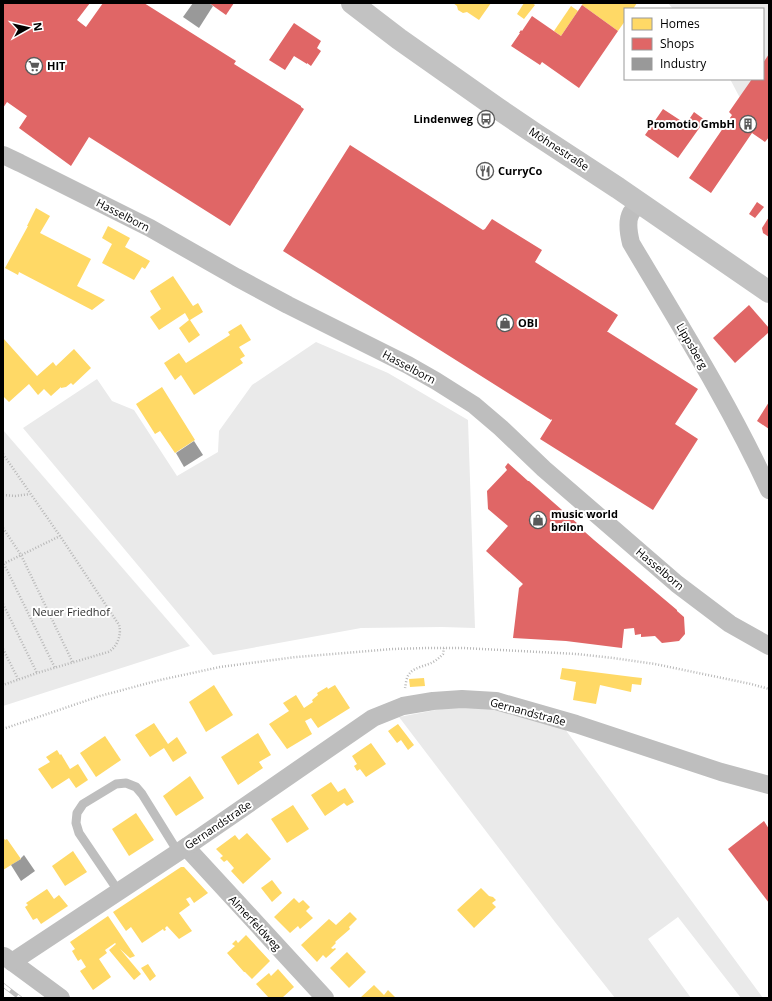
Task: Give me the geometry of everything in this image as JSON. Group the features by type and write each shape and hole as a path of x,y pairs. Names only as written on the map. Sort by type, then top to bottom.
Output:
{"street":[{"name":"Möhnestraße","path":"352,3 399,39 497,108 639,202 769,292"},
{"name":"Hasselborn","path":"3,155 150,228 288,305 408,365 469,402 502,428 544,469 676,584 730,624 769,646"},
{"name":"Lippsberg","path":"639,202 630,214 629,223 631,244 716,387 757,463 769,490"},
{"name":"Gernandstraße","path":"8,959 119,892 373,718 402,707 433,701 462,699 496,701 576,724 722,772 769,785"},
{"name":"Almerfeldweg","path":"182,850 325,998"},
{"path":"8,959 61,998"}],"lane":[{"name":"Gernandstraße","path":"119,892 79,832 76,823 77,813 83,804 116,784 126,783 136,787 182,850"}],"path":[{"path":"3,454 120,625 120,633 116,646 112,650 3,685"},
{"path":"3,495 15,496 31,494"},
{"path":"3,528 21,555 73,663"},
{"path":"55,668 3,564 60,536"},
{"path":"3,604 37,673"},
{"path":"402,707 407,679 410,673 440,658 443,654 444,648"},
{"path":"3,729 100,696 160,680 220,667 393,649 444,648 577,654 655,664 769,688"},
{"path":"3,649 18,680"}],"green space":[{"path":"668,3 769,3 769,55 764,62 764,8 672,8"},
{"path":"731,80 752,80 740,98"},
{"path":"316,342 388,373 468,420 475,628 361,628 213,655 23,428 97,379 112,401 134,410 177,476 218,452 219,431 252,385"},
{"name":"Neuer Friedhof","path":"3,430 190,646 3,706"},
{"path":"477,704 562,725 763,998 741,998 678,917 648,939 691,998 615,998 555,922 399,717 462,705"}],"building: Homes":[{"path":"453,3 491,3 479,20 467,12 463,13 458,10 457,6"},
{"path":"524,3 532,3 535,5 524,19 517,14"},
{"path":"583,3 637,3 634,8 624,8 624,22 618,31 582,5"},
{"path":"571,6 578,11 561,36 554,31"},
{"path":"36,208 50,216 40,233 91,259 77,286 105,300 92,310 19,272 18,275 5,268"},
{"path":"108,226 130,238 125,247 150,261 145,269 142,267 134,280 102,263 112,244 102,238"},
{"path":"173,276 193,306 198,303 203,312 190,320 200,335 189,343 179,328 189,320 185,313 159,330 150,317 161,309 150,291"},
{"path":"241,324 251,340 239,347 245,356 240,359 243,363 194,395 181,375 175,380 164,363 179,353 186,363 230,335 228,332"},
{"path":"3,338 37,376 53,362 56,366 74,349 91,368 73,385 71,383 66,387 61,387 51,396 44,389 38,395 29,384 9,402 3,396"},
{"path":"162,387 195,440 175,453 160,431 155,434 136,404"},
{"path":"562,668 642,678 641,685 632,684 631,692 600,685 596,704 573,700 576,682 560,679"},
{"path":"424,678 425,686 410,687 409,679"},
{"path":"214,685 233,715 206,732 189,702"},
{"path":"335,685 350,708 318,728 311,718 305,721 312,734 287,749 269,724 289,711 283,703 296,695 304,708 313,702 312,700 318,695 317,693 327,687 328,689"},
{"path":"154,723 168,744 177,737 187,753 173,762 164,748 150,757 135,735"},
{"path":"398,724 414,745 408,750 401,740 397,743 388,731"},
{"path":"258,733 271,755 259,762 263,768 238,785 221,757"},
{"path":"105,736 121,760 96,777 80,753"},
{"path":"371,743 386,764 366,777 360,769 357,771 354,766 357,764 352,756"},
{"path":"57,750 70,769 78,764 88,780 76,788 69,778 52,789 38,769 50,762 46,757"},
{"path":"190,776 204,798 176,816 163,796"},
{"path":"331,782 338,792 345,788 354,802 347,806 344,803 325,816 311,795"},
{"path":"293,805 309,829 287,843 271,819"},
{"path":"136,813 154,840 129,856 112,829"},
{"path":"247,833 271,859 243,884 231,871 234,868 227,860 224,862 220,858 223,856 216,849 235,835 239,840"},
{"path":"3,837 5,840 7,839 21,859 3,870"},
{"path":"73,851 87,872 65,886 52,866"},
{"path":"181,867 184,867 208,893 194,903 190,897 186,899 190,905 179,913 192,931 179,939 167,926 165,928 166,930 164,931 163,929 142,943 131,927 126,931 113,912"},
{"path":"272,880 282,893 272,902 261,888"},
{"path":"481,888 489,896 496,900 492,903 496,907 474,928 457,910"},
{"path":"47,889 54,899 59,895 68,906 41,924 37,918 33,920 25,907 28,905 26,903"},
{"path":"294,898 299,903 303,900 310,907 306,911 313,918 300,929 298,926 290,933 274,917"},
{"path":"350,912 357,919 349,927 350,929 335,942 336,943 331,948 336,949 326,958 323,955 317,962 301,945 329,919 336,925"},
{"path":"108,916 135,956 130,958 120,949 141,974 134,980 109,950 116,944 115,943 105,950 107,953 99,959 111,977 93,990 80,971 86,967 81,959 78,961 72,951 75,949 70,942"},
{"path":"246,935 270,961 252,979 227,953 235,946 232,944 236,940 238,943"},
{"path":"347,952 366,972 349,988 330,968"},
{"path":"148,964 156,976 150,981 141,968"},
{"path":"278,969 294,987 282,998 269,998 256,984 269,973 271,976"},
{"path":"374,985 384,995 388,990 395,997 360,998"}],"building: Shops":[{"name":"HIT","path":"3,3 90,3 77,20 86,27 103,3 144,3 236,61 234,64 304,109 230,226 89,137 71,166 19,128 27,116 7,102 3,108"},
{"path":"209,3 234,3 226,15"},
{"path":"582,5 618,31 579,88 542,62 540,65 511,46 532,16 561,36"},
{"path":"294,23 321,41 317,48 321,51 311,66 294,56 285,70 269,60"},
{"name":"Promotio GmbH","path":"769,54 769,137 765,142 752,133 711,193 689,178 732,115 729,112 751,80 764,80 764,62"},
{"path":"663,109 686,124 694,112 705,120 678,158 645,135"},
{"name":"OBI","path":"350,145 483,230 492,219 542,250 535,262 618,315 607,332 698,389 675,424 698,439 653,510 540,439 552,420 551,419 283,251"},
{"path":"757,202 764,207 755,218 749,214"},
{"path":"769,217 769,237 763,233 762,228"},
{"path":"749,305 769,328 769,332 735,363 713,338"},
{"path":"769,402 769,429 757,421"},
{"path":"508,463 578,524 577,525 594,540 684,617 685,634 679,641 662,643 655,636 641,637 641,634 635,635 634,628 624,629 622,648 566,641 513,638 519,588 523,584 486,551 508,526 488,509 487,491 507,470 505,467"},
{"path":"764,821 769,829 769,903 728,849"}],"building: Industry":[{"path":"193,3 209,3 213,6 199,28 183,17"},
{"path":"194,441 203,455 184,467 176,453"},
{"path":"24,855 35,871 21,881 11,865 21,859"}],"railway":[{"path":"3,985 20,998"}],"place":[{"name":"HIT","path":"34,66"},
{"name":"Lindenweg","path":"486,119"},
{"name":"Promotio GmbH","path":"748,124"},
{"name":"CurryCo","path":"485,171"},
{"name":"OBI","path":"505,323"},
{"name":"music world brilon","path":"538,520"}]}
